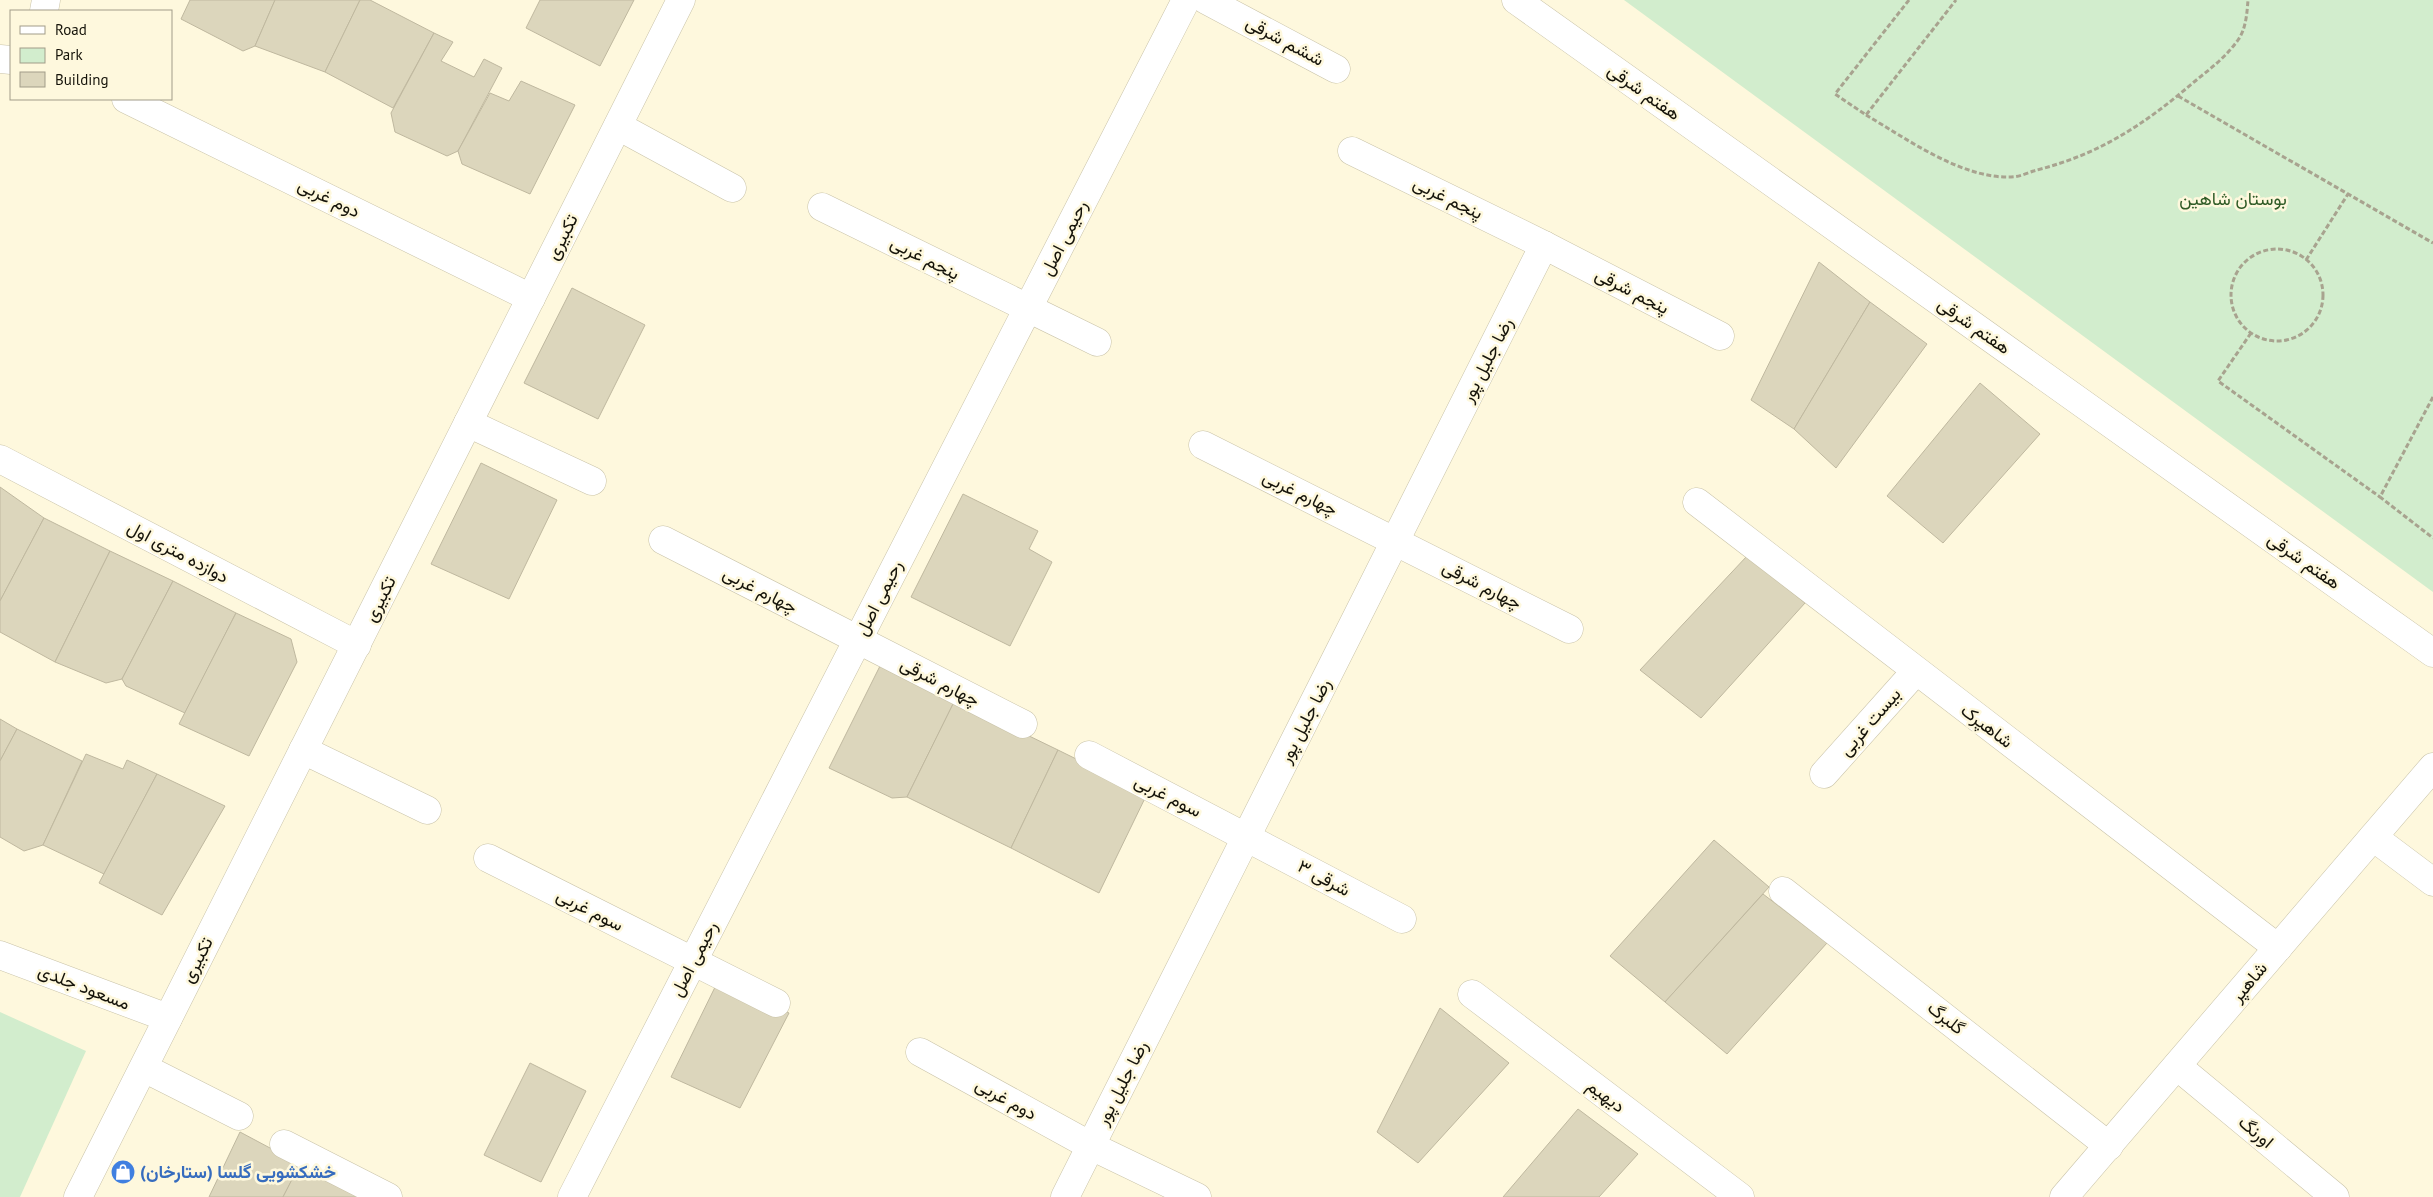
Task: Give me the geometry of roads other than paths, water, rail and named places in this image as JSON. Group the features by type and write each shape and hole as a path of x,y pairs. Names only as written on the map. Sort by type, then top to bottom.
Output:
{"street":[{"name":"تکبیری","path":"78,1197 681,0"},
{"name":"رحیمی اصل","path":"572,1197 1186,0"},
{"name":"ششم شرقی","path":"1206,0 1336,69"},
{"name":"هفتم شرقی","path":"1516,0 2433,653"},
{"name":"دوم غربی","path":"128,100 532,298"},
{"path":"618,126 732,188"},
{"name":"پنجم غربی","path":"1352,151 1544,245"},
{"name":"پنجم غربی","path":"822,206 1027,309"},
{"name":"پنجم شرقی","path":"1544,245 1720,336"},
{"name":"رضا جلیل پور","path":"1065,1197 1544,245"},
{"path":"1027,309 1097,342"},
{"path":"468,423 592,481"},
{"name":"چهارم غربی","path":"1203,445 1396,540"},
{"name":"دوازده متری اول","path":"0,459 357,645"},
{"name":"شاهپرک","path":"1697,502 2278,948"},
{"name":"چهارم غربی","path":"663,540 857,640"},
{"name":"چهارم شرقی","path":"1396,540 1569,629"},
{"name":"چهارم شرقی","path":"857,640 1023,724"},
{"name":"بیست غربی","path":"1824,774 1916,671"},
{"path":"304,750 427,810"},
{"name":"سوم غربی","path":"1089,755 1247,837"},
{"name":"شاهپر","path":"2064,1197 2433,766"},
{"name":"۳ شرقی","path":"1247,837 1402,919"},
{"path":"2373,837 2433,882"},
{"name":"سوم غربی","path":"488,858 776,1003"},
{"name":"گلبرگ","path":"1784,891 2109,1146"},
{"name":"مسعود جلدی","path":"0,955 168,1018"},
{"name":"دیهیم","path":"1472,994 1740,1197"},
{"name":"دوم غربی","path":"920,1052 1091,1146 1197,1197"},
{"name":"اورنگ","path":"2177,1066 2335,1197"},
{"path":"144,1068 239,1116"},
{"path":"284,1144 388,1197"}],"place":[{"name":"خشکشویی گلسا (ستارخان)","path":"123,1172"}],"park label":[{"name":"بوستان شاهین","path":"2233,199"}]}
